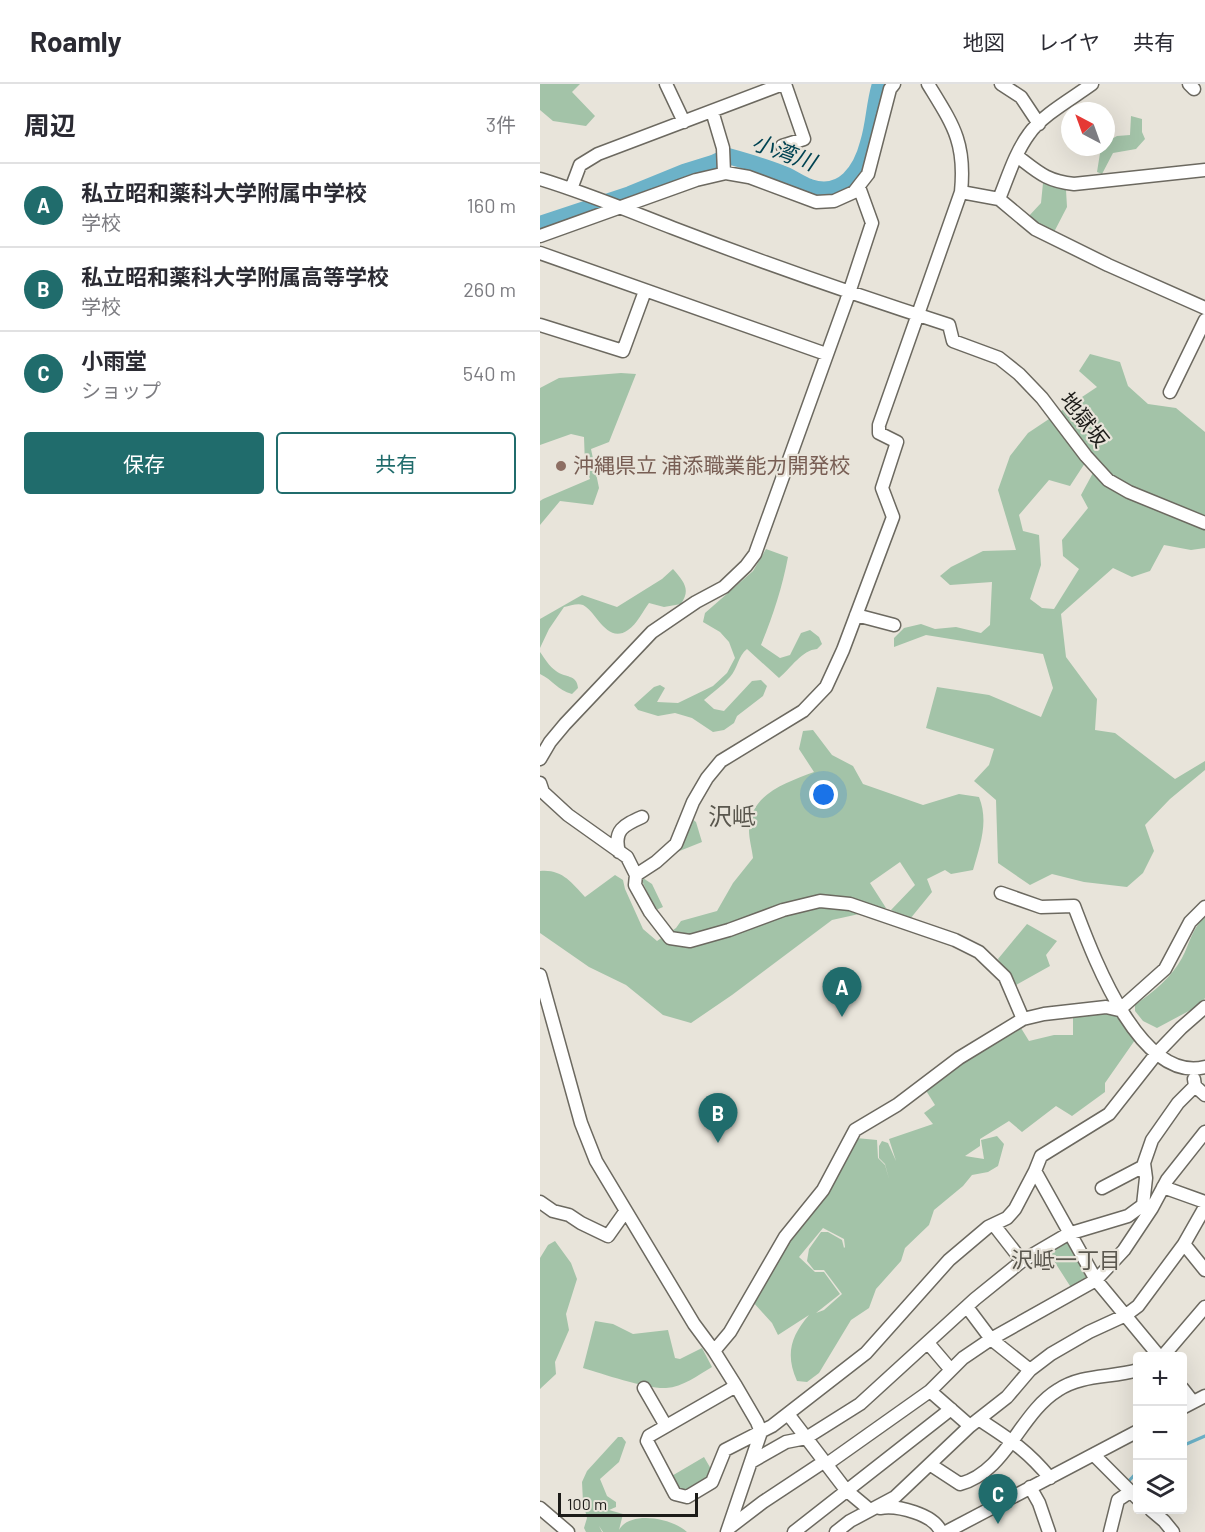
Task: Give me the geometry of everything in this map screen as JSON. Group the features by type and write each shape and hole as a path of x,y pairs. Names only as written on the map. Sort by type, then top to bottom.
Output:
{"street":[{"path":"666,84 684,122"},
{"path":"571,189 580,165 598,153 712,111 759,88 784,84 804,139 782,146"},
{"path":"540,236 696,180 723,173 749,177 816,202 834,201 854,192 868,174 890,89 894,84"},
{"path":"636,875 656,862 676,844 693,802 707,778 721,761 803,711 826,687 833,675 893,516 882,488 897,442 879,433 879,425 961,192 962,156 958,139 953,125 928,84"},
{"path":"1001,84 1021,97 1039,124"},
{"path":"999,199 1029,133 1092,84"},
{"path":"712,111 723,148 723,173"},
{"path":"1017,156 1043,176 1055,182 1074,184 1205,170"},
{"path":"540,179 621,206 671,228 918,315"},
{"path":"540,759 565,724 652,632 696,602 724,587 755,554 850,291 872,223 859,187"},
{"path":"961,192 999,199 1035,229 1108,265 1205,308"},
{"path":"540,253 826,354"},
{"path":"540,325 623,351 645,291"},
{"name":"地獄坂","path":"918,315 949,325 953,341 999,358 1019,374 1042,398 1086,456 1108,480 1129,492 1205,523"},
{"path":"1170,392 1205,320"},
{"path":"856,615 894,625"},
{"path":"540,783 543,792 568,815 627,857 636,875 635,885 650,912 670,938 690,940 729,930 783,910 820,901 850,904 955,940 979,952 1005,977 1023,1018"},
{"path":"619,852 616,843 618,833 625,826 642,817"},
{"path":"751,1462 786,1442 806,1438 860,1404 1022,1260 1068,1234 1128,1216 1143,1205 1146,1178 1144,1166 1152,1140 1178,1103 1195,1086 1199,1068 1173,1064 1140,1038 1119,1010 1074,906 1041,907 1001,893"},
{"path":"1119,1010 1165,969 1190,922 1205,908"},
{"path":"540,975 581,1123 596,1161 694,1324 736,1386 761,1432 727,1531"},
{"path":"714,1351 730,1332 785,1237 823,1190 855,1130 897,1105 958,1058 1023,1018 1106,1007 1119,1010"},
{"path":"736,1386 649,1436 647,1442 675,1494 687,1497 712,1482 725,1450 772,1426 866,1353 950,1260 972,1239 1007,1218 1015,1209 1041,1156 1109,1114 1157,1053 1205,1007"},
{"path":"1195,1086 1205,1095"},
{"path":"727,1531 763,1502 826,1463 930,1391 963,1358 991,1339 1096,1280 1124,1250 1163,1187 1205,1132"},
{"path":"1102,1188 1144,1166"},
{"path":"1035,1172 1049,1193 1068,1234 1096,1280 1158,1352"},
{"path":"1163,1187 1205,1202"},
{"path":"540,1202 553,1211 568,1215 608,1236 625,1212"},
{"path":"836,1532 850,1521 895,1497 975,1423 1007,1397 1030,1370 1051,1354 1089,1332 1126,1315 1138,1306 1184,1244 1205,1207"},
{"path":"994,1224 1022,1260"},
{"path":"1184,1244 1205,1270"},
{"path":"967,1307 991,1339 1030,1370"},
{"path":"1165,1352 1205,1307"},
{"path":"928,1343 951,1370"},
{"path":"931,1465 960,1484 967,1482 987,1470 1032,1415 1059,1389 1084,1379 1133,1371"},
{"path":"644,1388 666,1426"},
{"path":"930,1391 951,1409 1012,1440 1033,1456 1050,1478"},
{"path":"1188,1405 1205,1396"},
{"path":"794,1532 951,1409"},
{"path":"788,1414 846,1490 870,1510"},
{"path":"946,1532 1133,1433"},
{"path":"1094,1455 1128,1491 1118,1500 1110,1532"},
{"path":"1030,1487 1039,1503 1049,1532"},
{"path":"870,1510 891,1506 912,1512 939,1526 941,1532"},
{"path":"540,1508 567,1532"},
{"path":"1156,1514 1173,1532"}],"green space":[{"path":"540,84 580,84 572,92 595,116 586,126 553,121 540,110"},
{"path":"1131,116 1142,119 1142,132 1145,139 1136,149 1115,153 1115,137 1130,135"},
{"path":"1100,156 1111,156 1102,174 1097,172"},
{"path":"1043,183 1066,190 1067,207 1053,234 1037,226 1028,217 1041,203"},
{"path":"1090,354 1120,362 1128,386 1148,404 1176,408 1205,432 1205,548 1191,550 1164,545 1150,571 1132,577 1113,568 1061,614 1066,657 1097,699 1095,730 1115,733 1175,779 1205,761 1205,770 1170,799 1145,825 1154,851 1143,873 1127,887 1084,882 1052,874 1030,885 998,863 996,800 974,781 989,765 994,749 926,728 937,687 989,695 1041,717 1053,688 1043,654 926,635 894,647 894,638 904,628 921,624 935,629 956,627 981,633 990,625 992,582 950,585 940,576 951,567 983,551 1016,550 998,490 1010,456 1028,433 1097,387 1079,371","holes":["1085,463 1094,471 1081,495 1088,508 1062,540 1063,556 1079,569 1054,609 1042,608 1030,599 1041,565 1039,535 1023,531 1019,515 1049,480 1070,486"]},
{"path":"636,374 609,442 591,449 599,488 593,505 560,501 540,525 540,501 590,479 585,465 584,437 571,434 540,445 540,388 559,378"},
{"path":"766,549 788,557 777,602 761,645 780,658 790,655 801,633 810,630 819,637 822,644 802,656 779,678 747,649 730,677 704,700 714,709 724,711 752,681 761,680 767,686 763,696 737,716 734,723 724,730 713,732 692,718 675,713 658,716 638,710 634,705 654,687 660,685 665,688 657,702 678,703 713,686 727,673 735,658 729,642 720,632 703,622 705,613 753,571"},
{"path":"673,569 686,590 681,604 664,607 649,603 634,624 621,633 608,630 583,605 564,607 549,629 540,648 540,619 582,595 617,607 662,579"},
{"path":"540,652 559,673 575,680 578,688 572,694 562,690 540,674"},
{"path":"813,730 832,755 853,766 863,784 923,805 959,794 979,797 983,824 981,843 973,870 951,874 945,870 927,879 932,892 910,919 891,910 915,885 900,862 870,883 886,908 832,920 691,1023 663,1015 626,985 589,967 540,933 540,871 560,874 585,897 615,875 623,880 643,929 657,941 676,928 681,921 717,911 733,883 753,858 749,830 756,807 771,792 814,772 799,749 803,731"},
{"path":"692,819 696,822 702,842 677,852"},
{"path":"643,878 652,884 663,907 656,910 642,881"},
{"path":"1205,917 1205,998 1200,1005 1157,1028 1143,1021 1135,1011 1135,1005 1173,972 1194,931"},
{"path":"1027,924 1057,941 1046,955 1050,966 1016,985 998,959"},
{"path":"1096,1012 1117,1015 1135,1040 1105,1083 1105,1092 1072,1116 1056,1106 1022,1132 1009,1121 980,1139 980,1146 965,1156 984,1159 981,1140 997,1136 1004,1144 998,1166 988,1172 972,1175 963,1186 934,1210 929,1225 905,1248 901,1261 876,1289 869,1308 851,1320 819,1373 807,1382 797,1381 791,1362 792,1346 798,1330 809,1315 778,1335 772,1323 753,1302 769,1269 856,1138 877,1140 878,1158 885,1165 889,1179 885,1164 879,1158 879,1146 882,1141 888,1143 896,1161 889,1139 933,1124 924,1113 935,1105 925,1089 993,1040 1021,1028 1029,1041 1054,1035 1073,1035 1073,1015","holes":["823,1228 844,1239 844,1248 842,1240 828,1232 821,1232 809,1249 807,1261 814,1270 824,1270 842,1294 824,1310 816,1313 840,1294 824,1272 815,1272 799,1257"]},
{"path":"1067,1239 1087,1272 1086,1280 1072,1289 1047,1250"},
{"path":"555,1241 571,1263 577,1279 566,1314 569,1330 555,1362 556,1374 540,1389 540,1258 548,1245"},
{"path":"595,1321 613,1324 633,1334 668,1330 675,1358 680,1359 702,1348 712,1367 684,1383 666,1388 637,1384 583,1368"},
{"path":"618,1437 622,1437 626,1442 619,1462 600,1479 607,1496 616,1502 616,1507 609,1510 623,1514 619,1530 632,1520 652,1518 672,1523 687,1532 603,1532 599,1526 602,1532 586,1532 584,1528 587,1518 582,1482 587,1471"},
{"path":"704,1457 711,1469 707,1479 684,1492 677,1489 670,1477"}],"waterway":[{"name":"小湾川","path":"540,224 630,194 728,156 775,170 810,187 832,189 849,179 861,163 870,136 880,84"},
{"path":"1187,1444 1205,1436"},
{"path":"1127,1483 1133,1476"}],"place":[{"name":"沖縄県立 浦添職業能力開発校","path":"561,466"},
{"name":"私立昭和薬科大学附属中学校","path":"842,1017"},
{"name":"私立昭和薬科大学附属高等学校","path":"718,1143"},
{"name":"小雨堂","path":"998,1524"}],"district":[{"name":"沢岻","path":"732,817"},
{"name":"沢岻一丁目","path":"1066,1260"}]}
